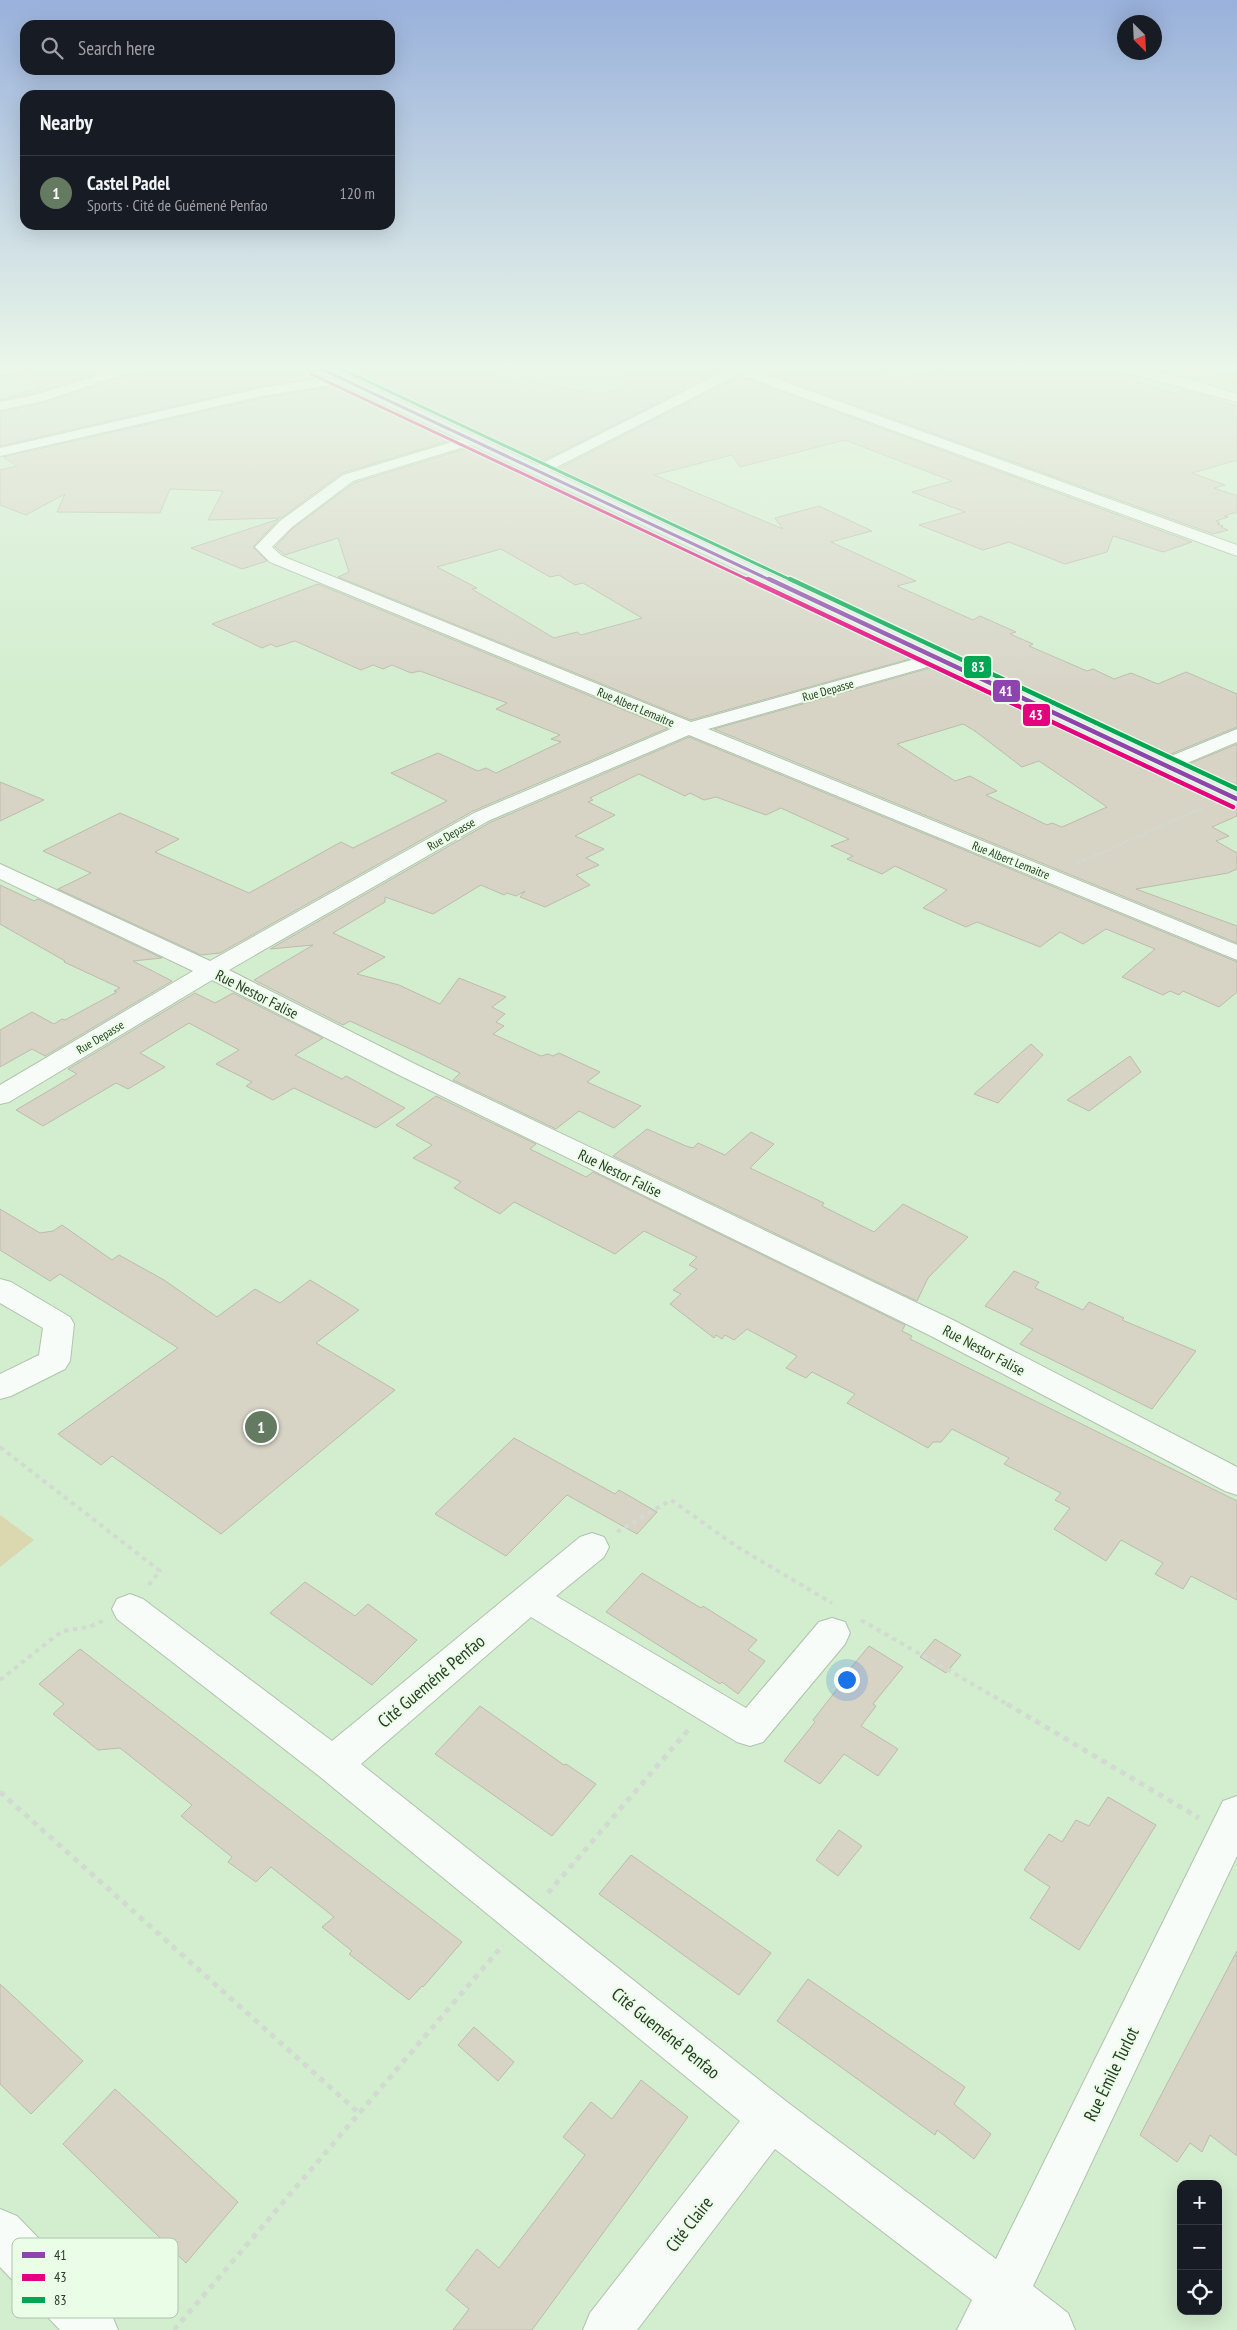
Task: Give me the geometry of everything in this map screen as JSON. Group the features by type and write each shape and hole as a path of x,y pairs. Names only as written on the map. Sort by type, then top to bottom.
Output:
{"main road":[{"path":"550,475 1234,797"}],"street":[{"name":"Rue Albert Lemaitre","path":"359,475 348,478 286,524 263,547 276,559 1237,953"},
{"path":"1029,475 1237,551"},
{"name":"Rue Depasse","path":"0,1096 211,970 481,817 688,729 939,658"},
{"path":"1166,765 1237,734"},
{"name":"Rue Nestor Falise","path":"0,871 211,970 410,1071 942,1328 1237,1482"},
{"path":"0,1289 59,1324 54,1361 0,1388"},
{"name":"Cité Gueméné Penfao","path":"334,1764 529,1598 592,1547"},
{"path":"529,1598 750,1730 841,1618"},
{"name":"Cité Gueméné Penfao","path":"130,1609 334,1764 771,2118 992,2312 1052,2330"},
{"name":"Rue Émile Turlot","path":"992,2312 1232,1825"},
{"name":"Cité Claire","path":"607,2330 771,2118"},
{"path":"0,2233 12,2245"},
{"path":"82,2318 94,2330"}],"path":[{"path":"1048,875 1234,797"},
{"path":"0,1447 160,1571"},
{"path":"592,1547 671,1500 841,1618 1232,1825"},
{"path":"0,1680 62,1631 89,1627 130,1609"},
{"path":"174,2330 708,1706"},
{"path":"0,1792 359,2114"}],"shaded area":[{"path":"0,1515 34,1540 0,1567"}],"building":[{"path":"0,475 340,475 281,518 208,520 223,491 170,489 160,513 57,512 65,494 26,515 0,505"},
{"path":"381,475 530,475 917,657 691,720 338,577 349,572 338,538 285,555 275,547 293,528 354,483","holes":["501,549 550,577 559,575 575,585 583,583 642,618 581,635 577,632 554,638 472,589 477,588 437,567"]},
{"path":"562,475 655,475 783,529 775,518 819,506 872,531 831,542 916,581 897,586 973,620 980,616 1016,632 1010,634 1033,644 1029,646 1087,671 1093,669 1114,679 1131,673 1158,684 1186,672 1237,694 1237,727 1166,756"},
{"path":"936,475 1008,475 1192,542 1163,552 1113,536 1107,552 1065,564 1009,542 983,550 919,525 965,512 912,492 952,481"},
{"path":"1048,475 1197,475 1225,485 1214,488 1237,496 1237,512 1216,521 1220,523 1217,524 1223,526 1221,527 1228,530 1213,534"},
{"path":"279,519 253,547 267,561 242,569 191,548"},
{"path":"318,584 668,728 473,811 220,953 201,955 58,889 91,873 43,851 120,813 179,839 155,852 249,893 341,842 353,848 447,801 391,773 438,753 478,771 486,768 496,773 561,742 551,739 560,735 496,709 507,703 420,671 411,673 392,665 383,669 373,665 361,670 295,641 276,647 271,644 262,648 212,624"},
{"path":"937,666 1237,807 1237,816 1212,827 1229,836 1216,841 1237,853 1237,869 1228,873 1136,889 1237,926 1237,943 714,729","holes":["963,724 1022,767 1039,761 1107,807 1062,827 1052,823 1047,825 986,795 997,791 970,776 955,781 897,744"]},
{"path":"689,737 1237,962 1237,992 1219,1007 1183,991 1179,995 1170,991 1163,995 1122,977 1155,949 1106,929 1083,944 1060,932 1040,947 977,922 966,927 923,908 947,890 895,866 882,874 847,859 853,856 831,846 849,839 781,808 766,815 716,797 704,800 690,793 685,796 639,774 590,798 593,800 588,802 615,815 575,836 604,849 586,858 599,865 576,875 590,885 545,907 520,897 525,891 516,896 507,893 504,895 481,885 433,914 385,897 385,902 333,933 385,957 357,974 399,985 440,1004 459,978 506,997 492,1007 505,1014 496,1022 504,1026 493,1034 541,1056 548,1054 553,1056 559,1053 600,1072 587,1082 641,1106 614,1128 579,1111 556,1129 453,1080 460,1073 350,1021 343,1025 254,980 313,945 270,949 489,823"},
{"path":"1237,744 1237,789 1186,765"},
{"path":"0,782 44,800 0,821"},
{"path":"0,885 34,901 38,899 162,958 133,961 172,981 45,1056 32,1049 0,1067 0,1030 32,1012 54,1024 117,992 114,991 120,988 64,962 0,924"},
{"path":"195,993 215,1003 233,993 323,1038 295,1055 342,1079 346,1076 405,1108 376,1128 294,1088 273,1100 246,1086 252,1082 216,1064 239,1050 189,1023 140,1053 165,1067 128,1089 116,1083 43,1126 16,1110 77,1074 68,1069"},
{"path":"1031,1044 1043,1055 998,1103 974,1094"},
{"path":"1130,1056 1141,1072 1089,1111 1067,1100"},
{"path":"436,1096 536,1144 530,1149 586,1177 593,1172 905,1325 902,1331 912,1336 910,1339 1237,1501 1237,1600 1191,1576 1183,1589 1155,1574 1163,1563 1121,1540 1106,1561 1054,1529 1070,1508 1055,1500 1061,1493 1004,1464 1009,1458 952,1429 941,1442 933,1442 928,1448 847,1403 855,1394 812,1372 806,1378 786,1368 797,1356 747,1329 734,1340 725,1335 722,1339 716,1335 714,1338 670,1304 681,1294 673,1290 697,1269 689,1265 697,1257 644,1231 615,1254 514,1202 500,1214 454,1188 461,1182 413,1158 432,1145 396,1125"},
{"path":"647,1129 686,1146 693,1148 698,1143 725,1155 751,1132 774,1144 750,1168 824,1203 822,1206 874,1232 903,1204 968,1237 928,1278 917,1301 613,1156"},
{"path":"0,1209 40,1233 53,1231 62,1225 112,1260 119,1255 164,1280 217,1317 255,1289 280,1303 310,1280 359,1310 316,1343 395,1390 221,1534 112,1456 101,1465 58,1434 178,1348 60,1274 50,1281 0,1250"},
{"path":"1014,1271 1039,1282 1035,1288 1083,1310 1089,1302 1124,1318 1122,1320 1196,1351 1152,1409 1020,1344 1033,1329 985,1306"},
{"path":"514,1438 615,1494 619,1490 657,1512 637,1534 567,1495 506,1556 435,1514"},
{"path":"642,1573 701,1608 703,1606 757,1640 748,1650 765,1661 738,1694 722,1682 720,1684 606,1612"},
{"path":"305,1582 355,1616 368,1604 417,1640 372,1685 270,1613"},
{"path":"935,1639 961,1655 946,1673 920,1657"},
{"path":"869,1646 903,1667 873,1704 876,1706 861,1726 898,1749 878,1776 844,1754 820,1784 784,1761 815,1722 813,1720 842,1683 839,1682"},
{"path":"80,1649 462,1942 423,1987 409,2000 349,1954 352,1951 322,1927 334,1917 271,1867 256,1882 228,1862 232,1857 181,1816 192,1805 120,1748 98,1750 53,1714 64,1704 39,1684"},
{"path":"480,1706 564,1765 566,1764 596,1784 552,1836 435,1754"},
{"path":"1108,1797 1156,1825 1079,1950 1030,1918 1050,1887 1024,1870 1049,1834 1062,1842 1076,1820 1089,1826"},
{"path":"839,1830 862,1846 838,1876 816,1860"},
{"path":"631,1855 771,1953 739,1995 599,1894"},
{"path":"1237,1951 1237,2156 1210,2135 1202,2152 1190,2143 1177,2162 1140,2135"},
{"path":"808,1979 965,2087 954,2104 991,2134 974,2159 937,2130 935,2135 777,2021"},
{"path":"0,1984 83,2061 31,2114 0,2084"},
{"path":"474,2027 514,2062 498,2081 458,2045"},
{"path":"641,2080 688,2117 532,2330 453,2330 469,2309 446,2290 477,2249 499,2268 585,2155 563,2137 591,2102 612,2119"},
{"path":"115,2089 238,2202 186,2263 178,2255 178,2238 160,2238 63,2144"}],"transit line":[{"name":"43","path":"525,475 1233,807"},
{"name":"41","path":"547,475 1237,799"},
{"name":"83","path":"567,475 1237,789"}],"place":[{"name":"Castel Padel","path":"261,1427"}]}
